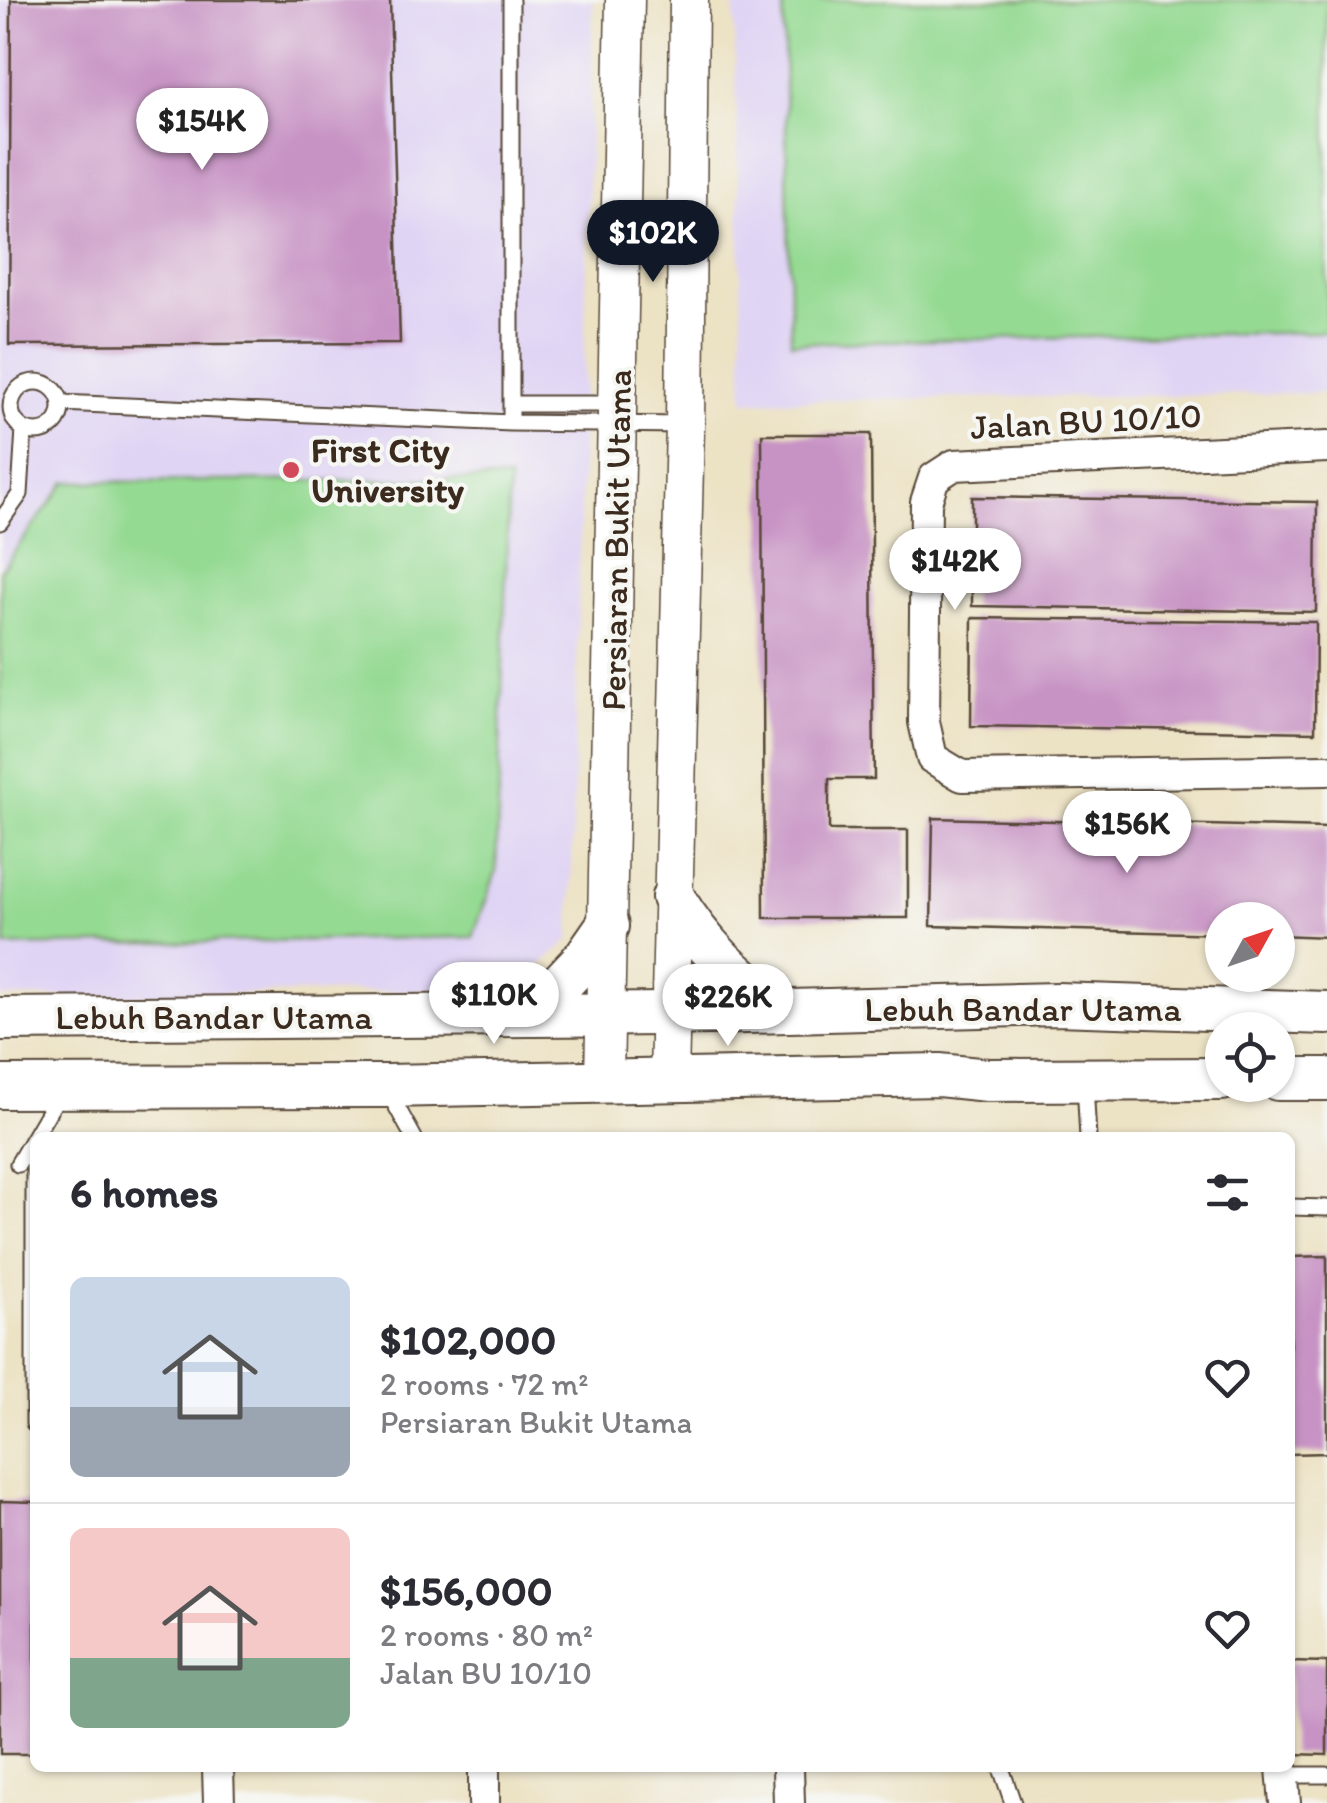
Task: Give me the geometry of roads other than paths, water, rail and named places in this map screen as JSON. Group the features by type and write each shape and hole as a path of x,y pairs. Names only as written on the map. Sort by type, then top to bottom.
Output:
{"main road":[{"path":"673,897 695,935 784,1011"},
{"path":"512,1015 549,996 608,926"},
{"name":"Lebuh Bandar Utama","path":"0,1019 670,1014 1057,1004 1327,1012"},
{"name":"Lebuh Bandar Utama","path":"0,1087 386,1086 939,1075 988,1080 1205,1079"},
{"path":"1295,1079 1327,1079"}],"street":[{"name":"Persiaran Bukit Utama","path":"604,1080 625,0"},
{"name":"Persiaran Bukit Utama","path":"669,1078 686,425 689,0"},
{"name":"Jalan BU 10/10","path":"1327,447 954,465 934,478 926,502 924,722 932,758 962,776 1327,770"},
{"path":"218,1772 219,1803"},
{"path":"484,1772 484,1803"},
{"path":"788,1772 789,1803"}],"lane":[{"path":"511,0 511,423"},
{"path":"0,522 20,494 24,428 11,411 18,390 27,384 49,385 61,403 55,424 46,430 24,428"},
{"path":"61,403 511,423 619,414"},
{"path":"511,404 686,425"},
{"path":"1085,1079 1088,1132"},
{"path":"43,1132 63,1086"},
{"path":"386,1086 411,1132"},
{"path":"0,1164 29,1164 30,1216"},
{"path":"1295,1207 1327,1208"},
{"path":"1002,1772 1013,1803"},
{"path":"1283,1782 1327,1776"}],"place":[{"name":"First City University","path":"291,470"}]}
